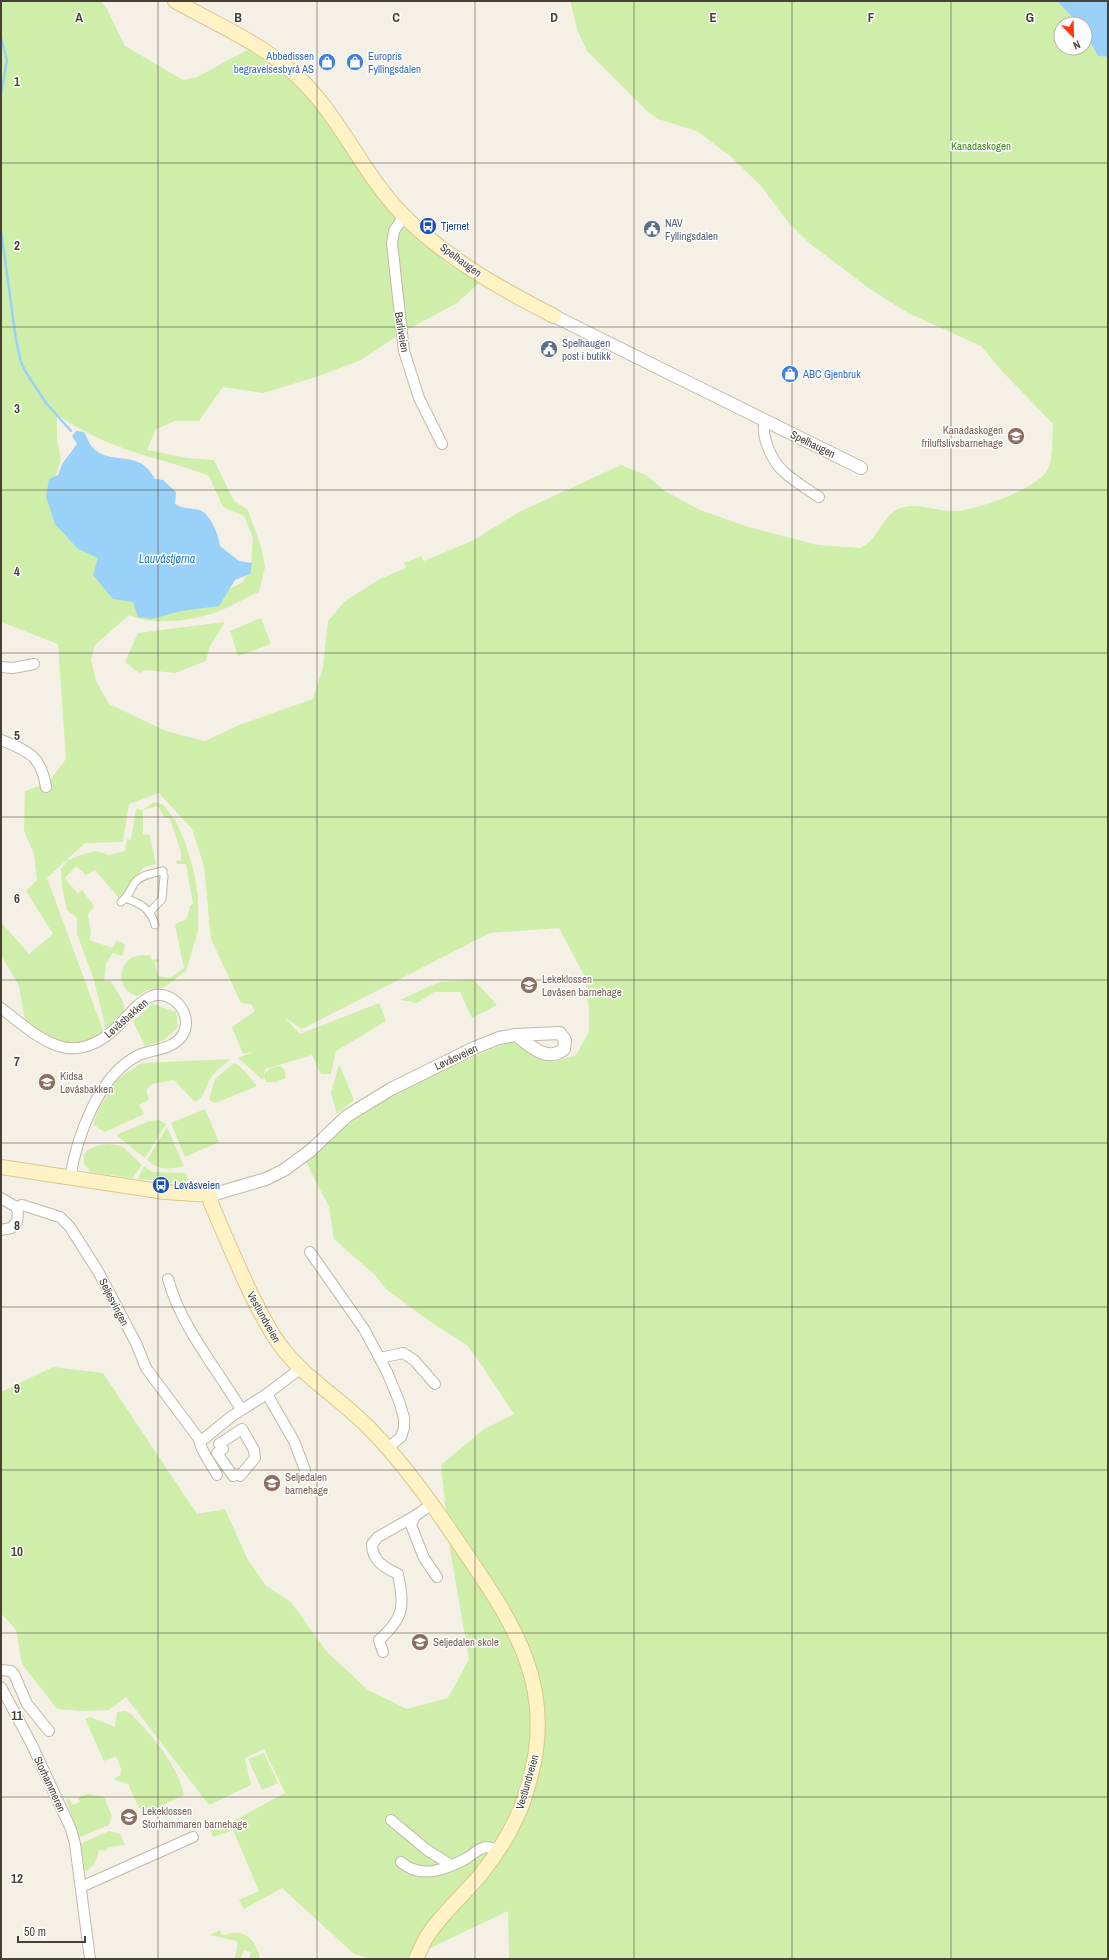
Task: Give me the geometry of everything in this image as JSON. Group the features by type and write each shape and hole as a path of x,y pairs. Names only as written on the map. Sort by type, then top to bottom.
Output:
{"main road":[{"name":"Spelhaugen","path":"175,1 254,43 296,74 333,118 370,173 404,216 490,282 554,316"},
{"name":"Løvåsveien","path":"1,1167 165,1192 211,1194"},
{"name":"Vestlundveien","path":"211,1194 214,1209 263,1317 280,1346 301,1368 345,1406 388,1448 432,1504 508,1619 528,1660 533,1681 538,1720 537,1747 534,1766 520,1811 498,1850 483,1872 428,1934 416,1959"}],"street":[{"name":"Barliveien","path":"404,216 394,231 392,243 404,351 419,398 442,444"},
{"name":"Spelhaugen","path":"554,316 861,468"},
{"path":"765,420 763,426 766,443 778,466 819,497"},
{"path":"1,667 13,668 34,664"},
{"path":"1,740 34,756 38,761 46,787"},
{"path":"149,913 162,899 163,874 148,874 136,881 123,900 141,904 149,913 155,925"},
{"name":"Løvåsbakken","path":"1,1008 47,1042 70,1048 92,1045 98,1042 152,996 161,996 175,1001 185,1013 187,1020 186,1029 179,1039 166,1047 148,1051 126,1063 111,1076 102,1088 89,1115 72,1167 70,1178"},
{"name":"Løvåsveien","path":"211,1194 227,1191 266,1179 310,1151 347,1116 391,1089 474,1048 499,1038 516,1035"},
{"name":"Seljesvingen","path":"1,1198 16,1207 22,1206 60,1217 70,1227 99,1273 136,1343 146,1368 200,1442 217,1475"},
{"path":"1,1230 11,1228 17,1222 18,1212 16,1207"},
{"path":"310,1252 354,1313 380,1358 399,1401 404,1418 404,1428 401,1437 388,1448"},
{"path":"168,1279 173,1298 190,1329 239,1406 243,1409"},
{"path":"380,1358 403,1353 414,1360 435,1384"},
{"path":"200,1442 243,1409 268,1394 301,1368"},
{"path":"268,1394 294,1441 305,1470"},
{"path":"242,1429 254,1450 255,1458 240,1476 238,1474 233,1476 217,1453 223,1449 219,1444 242,1429"},
{"path":"383,1652 379,1640 393,1628 401,1611 402,1595 398,1574 377,1561 373,1555 372,1544 378,1537 432,1504"},
{"path":"414,1516 411,1525 412,1530 424,1558 437,1577"},
{"path":"1,1670 11,1671 14,1674 27,1704 49,1731"},
{"name":"Storhammeren","path":"1,1686 31,1743 71,1829 81,1887 90,1959"},
{"path":"391,1820 427,1850 451,1864"},
{"path":"81,1887 193,1837"},
{"path":"401,1862 414,1869 426,1872 436,1872 467,1858 482,1848 487,1847 498,1850"}],"green space":[{"name":"Kanadaskogen","path":"1,1 101,1 107,9 125,46 183,80 197,77 247,50 299,79 393,209 448,264 480,282 457,303 405,331 361,360 316,377 263,393 223,387 199,421 175,421 156,429 147,450 187,458 214,460 234,501 248,510 261,547 265,567 259,592 220,611 182,620 149,620 129,615 95,645 91,659 96,681 109,704 166,731 205,741 239,725 313,699 323,667 328,621 345,601 380,579 406,568 404,563 421,556 424,561 474,540 517,513 621,465 646,475 665,491 700,510 745,526 817,545 861,548 871,540 887,518 898,509 919,506 955,511 977,507 1004,498 1030,486 1046,472 1049,467 1053,424 1002,371 981,346 908,313 870,289 808,242 788,222 761,186 730,156 697,131 658,119 647,111 587,51 578,32 570,1 1057,1 1071,16 1053,16 1053,56 1093,56 1093,47 1098,56 1108,57 1108,1959 509,1959 508,1911 407,1959 373,1959 354,1954 282,1888 244,1909 239,1900 259,1891 233,1830 213,1837 210,1829 239,1818 285,1793 264,1749 245,1758 251,1785 209,1805 126,1697 109,1710 83,1711 57,1709 22,1664 16,1630 1,1613 1,1392 53,1367 103,1373 197,1514 225,1509 247,1558 266,1586 291,1602 327,1652 368,1690 407,1709 448,1698 469,1659 450,1549 441,1465 484,1429 514,1414 467,1345 435,1325 387,1290 374,1274 334,1239 329,1207 306,1162 344,1128 383,1101 468,1059 511,1041 554,1062 576,1055 589,1032 589,1011 585,977 559,928 490,933 302,1029 284,1017 300,1034 379,1003 386,1021 336,1051 331,1074 321,1074 312,1055 265,1069 264,1074 271,1068 280,1066 284,1069 286,1078 276,1082 266,1082 264,1075 263,1080 238,1058 256,1051 243,1054 232,1027 255,1011 251,1004 241,1003 211,939 204,866 192,829 159,793 129,804 123,842 85,843 47,878 104,1033 70,1048 39,1031 31,1023 25,1020 19,986 1,955 1,922 29,954 53,934 26,891 37,880 34,854 24,831 25,791 48,783 66,759 58,644 1,622","holes":["57,415 91,435 136,453 185,467 209,476 223,507 244,516 253,538 251,568 243,582 192,608 49,494 61,460 57,438"]},
{"path":"261,618 271,644 238,656 230,631"},
{"path":"225,622 209,648 206,661 175,673 146,670 139,673 125,662 138,633"},
{"path":"154,802 164,805 176,822 185,842 194,872 198,897 198,931 186,971 164,987 148,990 137,996 131,994 123,985 122,973 126,962 135,956 150,955 152,960 159,959 159,961 155,963 158,976 170,978 184,968 175,924 187,919 190,906 193,904 186,864 177,864 176,861 181,860 181,852 170,819 164,817 158,806 143,810"},
{"path":"136,809 143,810 143,834 150,835 152,845 150,845 152,846 156,864 143,868 119,898 95,870 86,875 76,866 65,878 78,894 82,890 94,906 88,914 91,933 89,940 113,948 116,941 122,942 125,945 123,955 121,956 113,953 106,963 104,981 111,981 123,1002 125,1012 116,1022 106,1029 93,977 77,934 77,918 67,910 62,887 61,869 68,860 83,854 96,851 109,855 125,851 127,839 131,840"},
{"path":"474,980 497,1005 472,1018 460,992 434,992 417,1003 400,1000 439,982"},
{"path":"153,1004 176,1012 178,1027 164,1040 145,1046 133,1021"},
{"path":"231,1059 212,1076 203,1095 195,1102 174,1080 152,1084 146,1090 149,1100 139,1105 144,1114 105,1132 93,1125 98,1110 117,1079 142,1063"},
{"path":"234,1063 241,1067 257,1086 215,1103 209,1100 215,1079"},
{"path":"339,1064 354,1100 337,1114 331,1093"},
{"path":"205,1109 219,1142 185,1157 171,1123"},
{"path":"159,1120 166,1124 145,1158 116,1135 149,1121"},
{"path":"167,1127 184,1166 164,1168 156,1166 147,1160"},
{"path":"108,1144 122,1146 142,1165 132,1178 91,1172 84,1163 84,1154 86,1152 95,1147"},
{"path":"144,1166 152,1172 186,1173 189,1185 138,1179"},
{"path":"125,1711 131,1714 156,1741 176,1772 184,1795 147,1813 139,1808 128,1784 113,1779 121,1775 120,1772 122,1771 116,1756 104,1761 85,1719 90,1717 115,1727 117,1712"},
{"path":"264,1753 278,1783 262,1790 248,1759"},
{"path":"88,1794 104,1797 112,1816 109,1825 80,1837 66,1800 69,1799 73,1805 80,1802 78,1798"},
{"path":"109,1831 120,1834 125,1845 108,1847 106,1851 99,1850 95,1863 87,1871 85,1870 80,1845"},
{"path":"220,1930 222,1935 236,1933 247,1936 256,1946 260,1959 249,1959 251,1952 244,1950 240,1959 234,1959 237,1949 237,1941 210,1935"}],"water":[{"path":"1057,1 1108,1 1108,57 1098,56 1093,47 1093,16 1071,16"},
{"name":"Lauvåstjørna","path":"76,431 84,432 93,448 100,453 141,463 148,469 155,479 163,480 176,492 175,504 184,508 204,512 216,531 220,546 239,561 252,563 250,574 235,580 219,606 181,611 152,619 138,617 133,602 113,599 93,575 98,558 78,549 55,524 46,497 49,479 58,475 62,464 77,444 72,436"}],"waterway":[{"path":"1,38 7,60 1,94"},
{"path":"1,230 16,340 21,362 25,371 46,403 71,431"}],"place":[{"name":"Abbedissen begravelsesbyrå AS","path":"327,62"},
{"name":"Europris Fyllingsdalen","path":"355,62"},
{"name":"Tjernet","path":"428,226"},
{"name":"NAV Fyllingsdalen","path":"652,229"},
{"name":"Spelhaugen post i butikk","path":"549,349"},
{"name":"ABC Gjenbruk","path":"790,374"},
{"name":"Kanadaskogen friluftslivsbarnehage","path":"1016,436"},
{"name":"Lekeklossen Løvåsen barnehage","path":"529,985"},
{"name":"Kidsa Løvåsbakken","path":"47,1082"},
{"name":"Løvåsveien","path":"161,1185"},
{"name":"Seljedalen barnehage","path":"272,1483"},
{"name":"Seljedalen skole","path":"420,1642"},
{"name":"Lekeklossen Storhammaren barnehage","path":"129,1817"}]}
